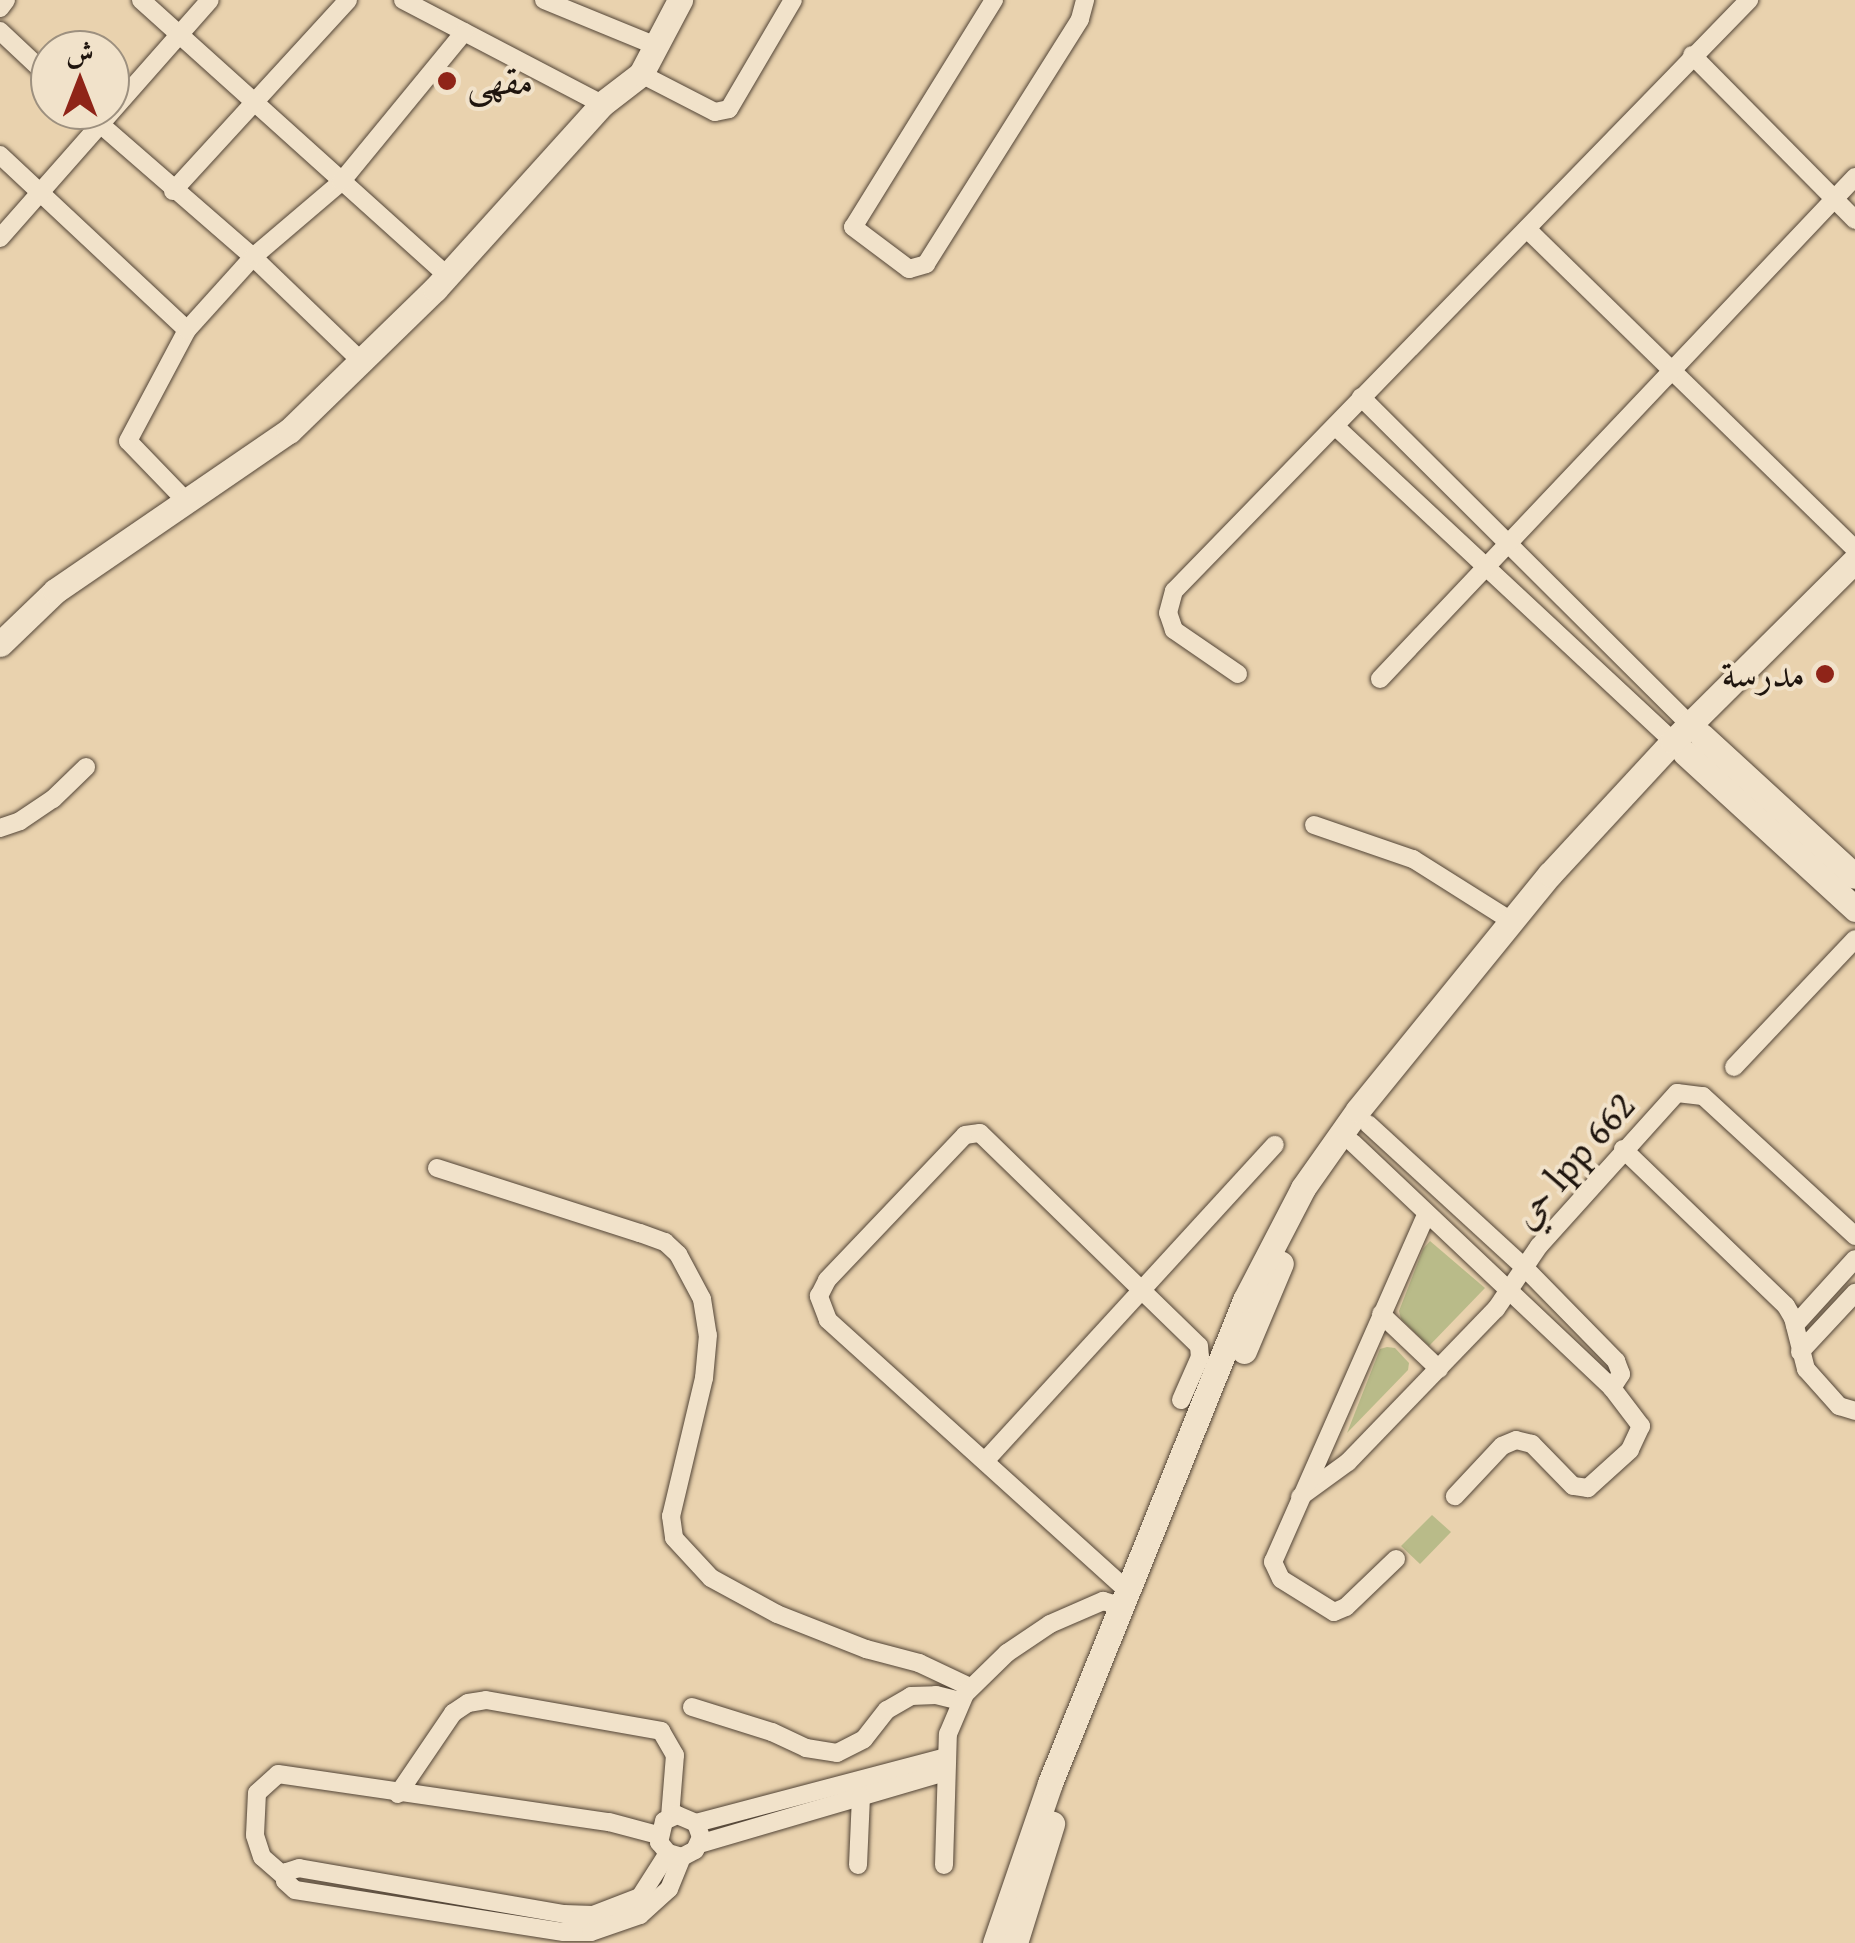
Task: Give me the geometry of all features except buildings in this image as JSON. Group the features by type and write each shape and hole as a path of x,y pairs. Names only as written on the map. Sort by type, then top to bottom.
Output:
{"main road":[{"path":"0,644 54,591 289,430 447,276 602,104 641,74 680,0"},
{"path":"995,1943 1031,1833 1246,1300 1287,1215 1338,1135 1510,920 1688,739 1855,560"},
{"path":"1016,1943 1077,1758 1269,1289 1302,1220 1360,1133 1501,954 1688,739 1855,584"},
{"path":"1688,739 1855,876"},
{"path":"1688,739 1855,910"}],"street":[{"path":"0,8 6,0"},
{"path":"142,0 447,276"},
{"path":"130,91 210,0"},
{"path":"173,191 256,105 348,0"},
{"path":"402,0 602,104"},
{"path":"546,0 656,46"},
{"path":"641,74 716,112 729,110 792,0"},
{"path":"994,0 853,227 910,269 926,264 1080,19 1086,0"},
{"path":"1238,674 1174,630 1168,613 1174,591 1750,0"},
{"path":"0,31 30,59"},
{"path":"186,501 128,441 187,330 254,257 341,182 464,32"},
{"path":"1692,56 1855,220"},
{"path":"0,238 96,130"},
{"path":"106,130 254,257 361,361"},
{"path":"0,155 187,330"},
{"path":"1380,679 1855,178"},
{"path":"1527,229 1674,368 1855,549"},
{"path":"1361,398 1509,545 1688,739"},
{"path":"1336,427 1487,568 1688,739"},
{"path":"0,828 20,821 53,799 86,766"},
{"path":"1314,825 1364,838 1412,858 1510,920"},
{"path":"1734,1067 1855,939"},
{"name":"حي lpp 662","path":"1300,1497 1348,1462 1440,1370 1670,1098 1695,1093 1855,1236"},
{"path":"1126,1599 985,1461 828,1320 819,1305 827,1280 965,1135 975,1132 1201,1351 1180,1400"},
{"path":"1360,1133 1427,1213 1612,1388 1638,1419 1641,1434 1594,1486 1572,1486 1532,1444 1516,1440 1502,1446 1455,1496"},
{"path":"1360,1133 1524,1267 1618,1365 1619,1378 1612,1388"},
{"path":"985,1461 1276,1145"},
{"path":"1623,1149 1786,1306 1806,1369 1832,1399 1855,1411"},
{"path":"437,1168 640,1233 665,1242 678,1254 702,1299 708,1336 704,1378 670,1516 674,1538 711,1578 776,1614 866,1649 919,1663 965,1694"},
{"path":"1396,1559 1346,1607 1328,1611 1281,1580 1274,1568 1274,1555 1427,1213"},
{"path":"1795,1325 1855,1260"},
{"path":"1800,1352 1855,1293"},
{"path":"1381,1314 1440,1370"},
{"path":"944,1865 945,1764 951,1723 965,1694 1007,1652 1050,1624 1104,1600 1126,1599"},
{"path":"692,1707 772,1732 806,1748 838,1753 864,1738 887,1710 910,1696 965,1694"},
{"path":"398,1794 453,1713 468,1703 486,1700 661,1732 671,1742 675,1755 670,1817 658,1834"},
{"path":"670,1817 684,1815 696,1823 861,1796 945,1764"},
{"path":"675,1855 658,1834 609,1822 398,1794 288,1773 269,1778 257,1793 256,1842 266,1863 286,1876 290,1869 299,1868 552,1921 632,1903 675,1855 699,1844 798,1806 945,1764"},
{"path":"858,1865 861,1796"},
{"path":"696,1823 699,1844"}],"green space":[{"path":"1430,1241 1485,1288 1429,1346 1401,1319 1399,1311 1423,1249"},
{"path":"1395,1348 1409,1363 1408,1370 1347,1433 1380,1349"},
{"path":"1432,1515 1451,1532 1420,1564 1401,1546"}],"place":[{"name":"مقهى","path":"447,81"},
{"name":"مدرسة","path":"1825,674"}]}
